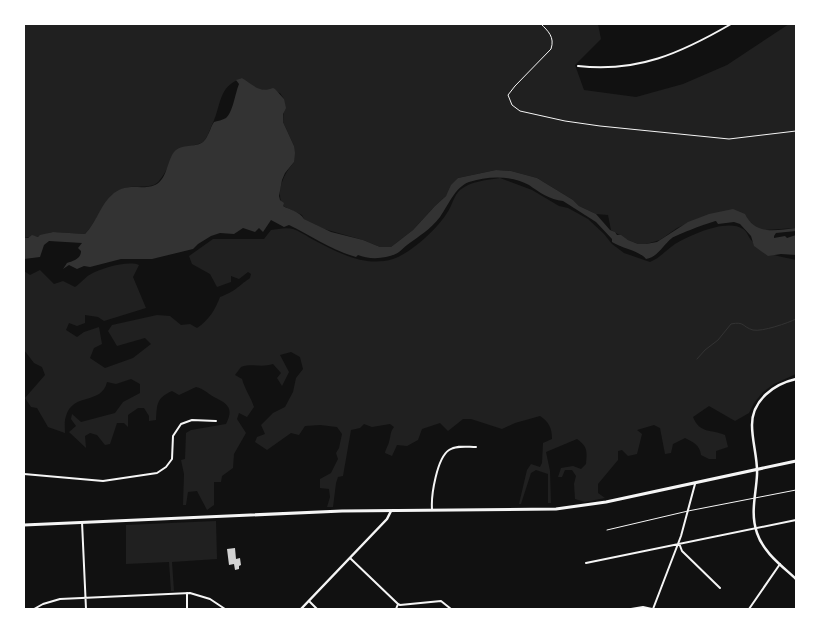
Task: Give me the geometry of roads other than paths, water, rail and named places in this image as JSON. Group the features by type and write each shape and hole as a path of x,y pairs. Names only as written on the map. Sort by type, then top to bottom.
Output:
{"highway":[{"path":"24,525 342,511 540,510 580,506 796,461"}],"street":[{"path":"578,66 596,68 629,66 659,58 686,48 731,24"},
{"path":"796,379 768,392 755,410 752,425 757,469 753,513 755,527 761,542 796,579"},
{"path":"24,474 103,481 157,473 166,468 170,461 173,454 173,436 181,424 192,420 216,421"},
{"path":"432,511 432,492 444,455 453,448 476,447"},
{"path":"631,609 643,607 652,609 678,543 696,482"},
{"path":"301,609 387,519 391,511"},
{"path":"586,563 796,520"},
{"path":"82,522 86,609"},
{"path":"678,543 682,551 720,588"},
{"path":"350,558 398,604 441,601 451,609"},
{"path":"749,609 780,564"},
{"path":"187,609 188,593"},
{"path":"34,609 53,600 188,593 206,596 226,609"},
{"path":"309,601 317,609"},
{"path":"396,609 398,604"}],"lane":[{"path":"607,530 688,511 796,490"}],"waterway":[{"path":"697,359 718,340 731,324 736,323 749,329 762,330 796,319"}]}
